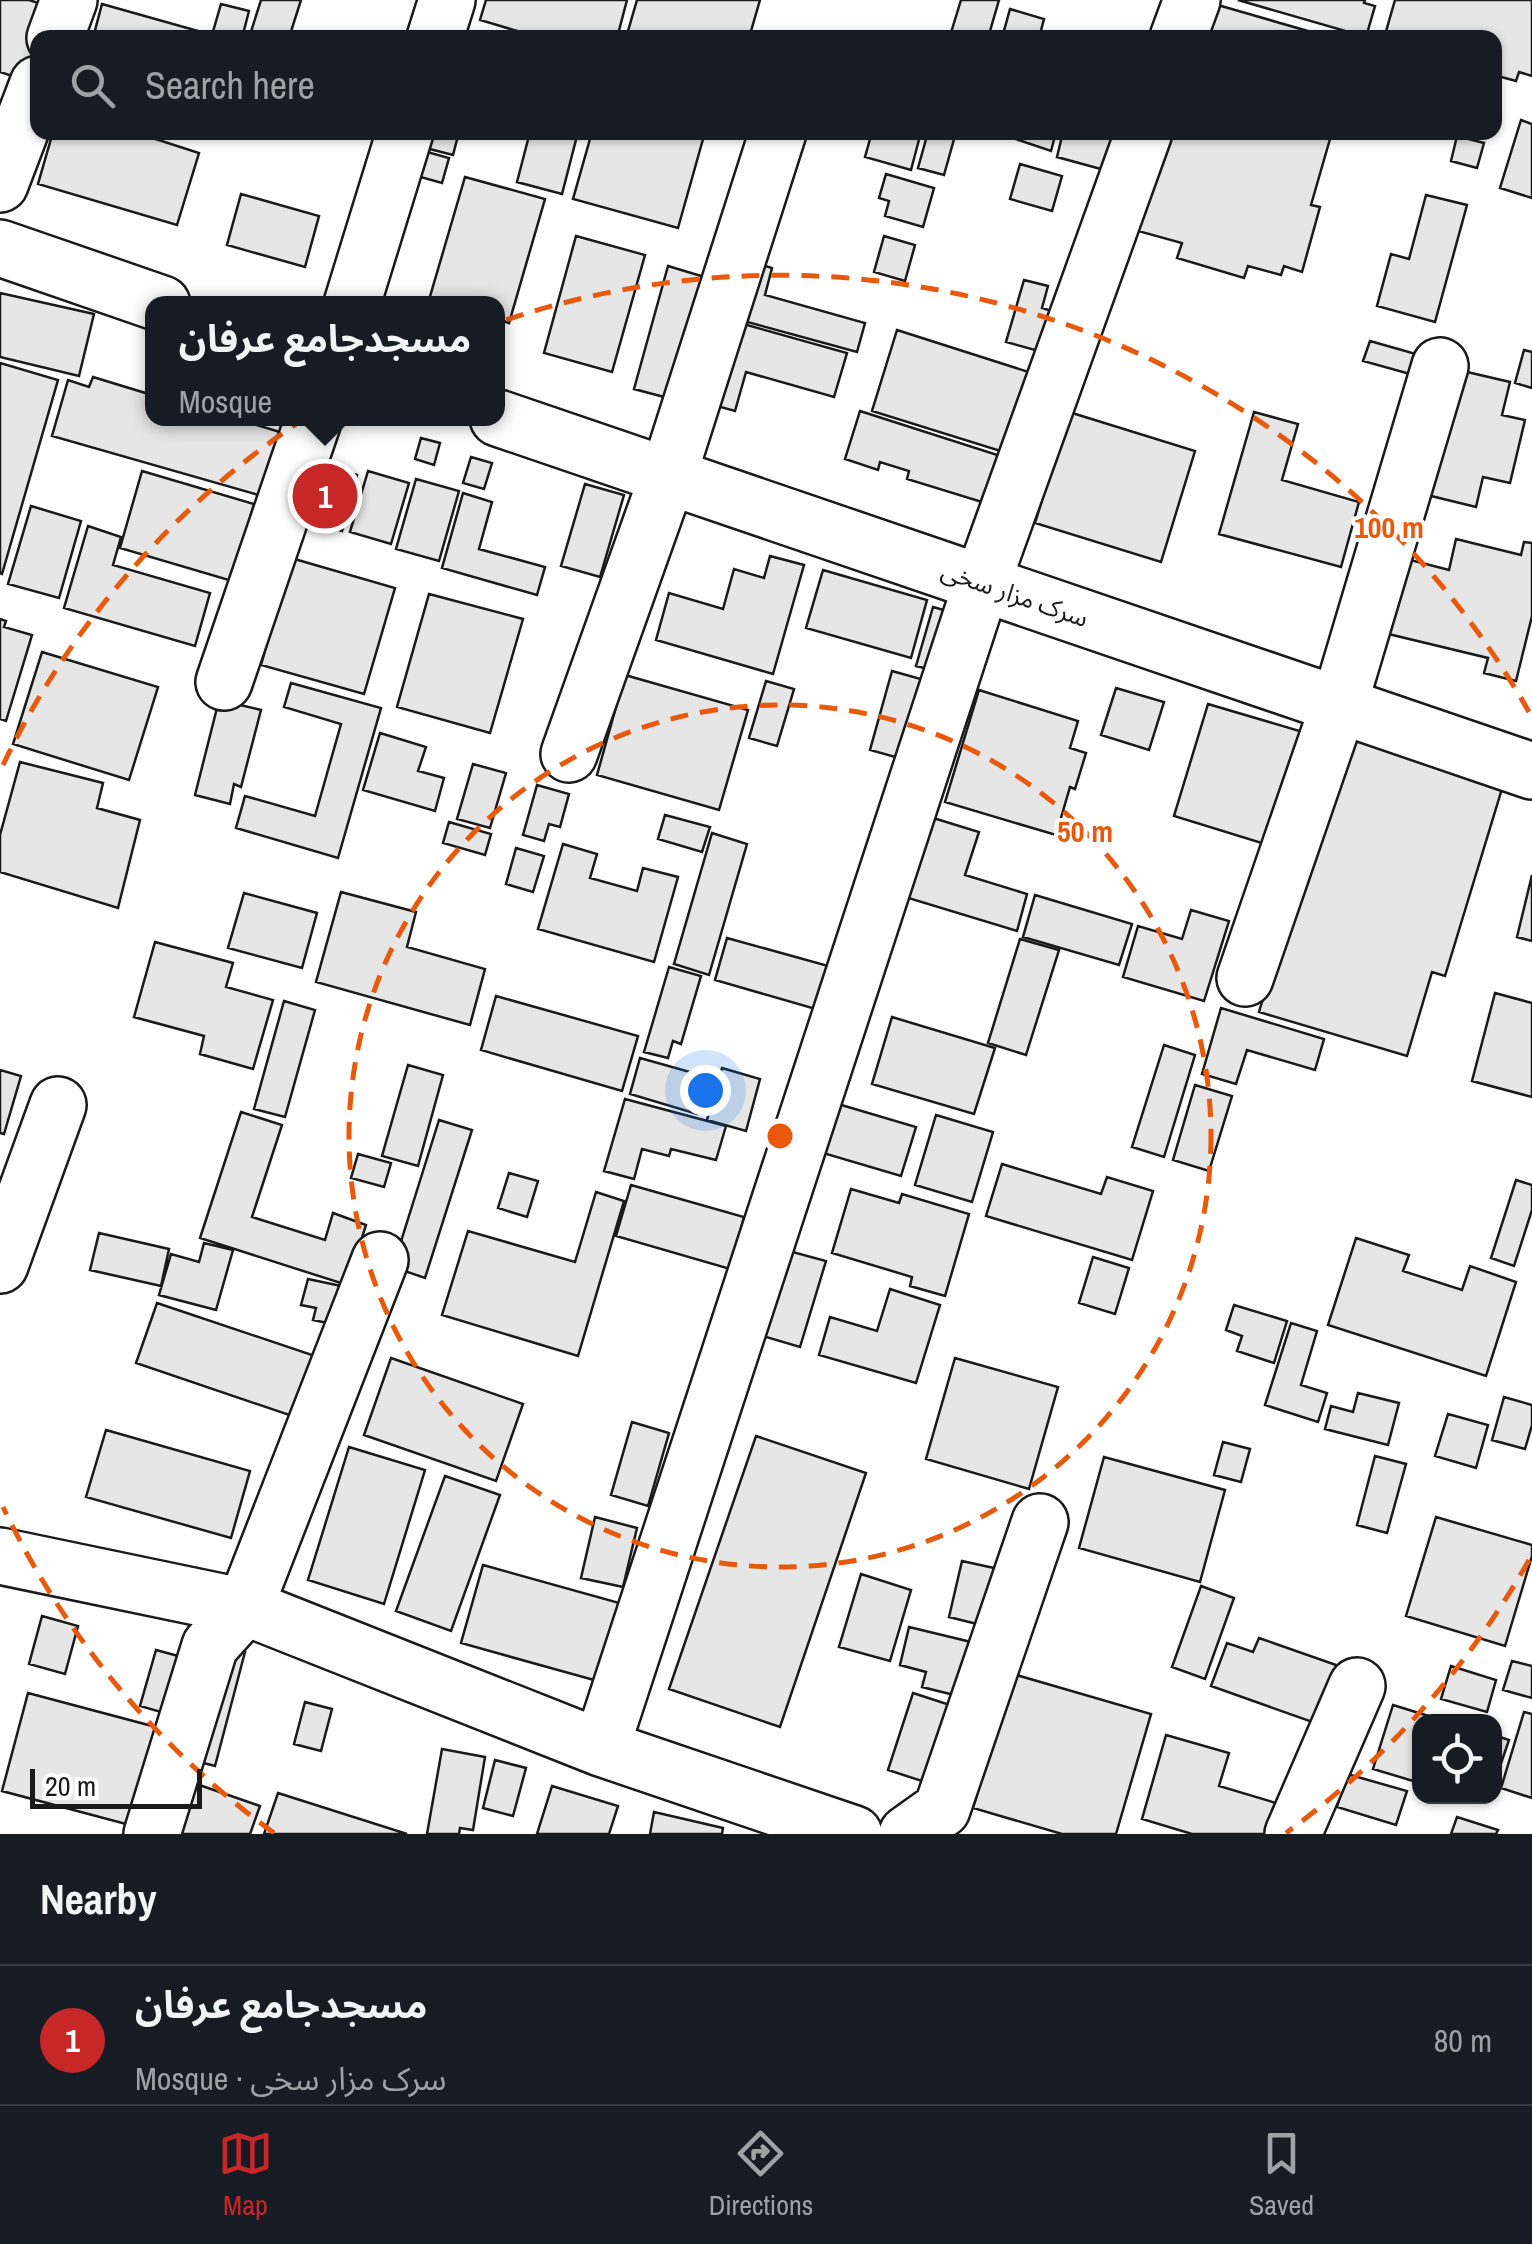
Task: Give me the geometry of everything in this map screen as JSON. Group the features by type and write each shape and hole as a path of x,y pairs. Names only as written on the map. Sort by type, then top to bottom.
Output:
{"street":[{"path":"58,30 70,0"},
{"path":"438,30 447,0"},
{"path":"1181,30 1192,0"},
{"path":"0,184 30,105"},
{"path":"355,296 403,140"},
{"path":"569,754 668,476 775,140"},
{"path":"601,1748 982,583 1141,140"},
{"path":"0,248 145,298"},
{"path":"1245,978 1339,705 1440,366"},
{"name":"سرک مزار سخی","path":"505,420 1532,771"},
{"path":"224,682 311,426"},
{"path":"0,1265 58,1105"},
{"path":"152,1834 210,1646 244,1607 380,1260"},
{"path":"907,1834 942,1809 1040,1522"},
{"path":"0,1556 244,1607 601,1748 854,1834"},
{"path":"1294,1834 1357,1686"}],"building":[{"path":"0,0 29,0 51,7 44,30 30,30 27,81 0,72"},
{"path":"261,0 301,0 292,30 252,30"},
{"path":"486,0 627,0 619,30 514,30 480,20"},
{"path":"637,0 760,0 751,30 628,30"},
{"path":"961,0 999,0 990,30 952,30"},
{"path":"1238,0 1365,0 1364,3 1375,6 1368,30 1342,30"},
{"path":"1395,0 1532,0 1532,76 1519,72 1516,81 1502,77 1502,30 1386,30"},
{"path":"1204,1 1304,30 1195,30"},
{"path":"102,4 194,30 95,30"},
{"path":"221,4 249,11 244,30 213,30"},
{"path":"1010,9 1044,19 1041,30 1004,30"},
{"path":"1521,120 1532,124 1532,198 1500,188"},
{"path":"51,140 159,140 199,153 177,225 38,184"},
{"path":"415,140 457,140 453,155 414,145"},
{"path":"528,140 576,140 562,194 517,182"},
{"path":"590,140 703,140 678,228 573,199"},
{"path":"870,140 919,140 911,170 865,157"},
{"path":"926,140 954,140 944,175 918,168"},
{"path":"1019,140 1054,140 1051,151"},
{"path":"1061,140 1128,140 1119,174 1057,157"},
{"path":"1164,140 1330,140 1311,205 1320,207 1302,272 1284,266 1281,275 1248,266 1244,278 1177,258 1182,243 1138,231"},
{"path":"1456,140 1484,143 1477,168 1451,161"},
{"path":"413,148 449,158 442,183 406,173"},
{"path":"1020,164 1062,176 1052,211 1010,199"},
{"path":"886,174 934,188 923,227 885,216 889,201 879,198"},
{"path":"465,177 545,199 509,323 505,322 505,296 430,296"},
{"path":"241,194 319,216 305,267 227,245"},
{"path":"1426,195 1467,205 1435,322 1377,306 1391,254 1409,259"},
{"path":"576,236 645,255 612,372 544,353"},
{"path":"884,236 915,245 905,281 874,272"},
{"path":"746,260 772,268 765,295 865,323 857,352 729,317"},
{"path":"668,266 718,281 683,402 634,389"},
{"path":"1024,280 1048,286 1042,308 1058,313 1046,353 1006,342"},
{"path":"0,293 94,314 79,376 0,357"},
{"path":"729,320 847,353 834,397 746,372 735,411 706,403"},
{"path":"897,330 1035,374 1010,454 872,411"},
{"path":"1370,341 1416,354 1410,374 1363,361"},
{"path":"1524,350 1532,352 1532,388 1515,383"},
{"path":"0,363 58,380 2,574 0,573"},
{"path":"1450,368 1510,382 1502,415 1525,420 1510,483 1483,477 1476,507 1419,493"},
{"path":"93,377 145,393 145,426 260,426 280,432 262,496 52,436 68,380 89,387"},
{"path":"860,411 1013,460 998,507 907,479 909,471 880,462 878,470 845,459"},
{"path":"1069,412 1195,451 1161,562 1035,523"},
{"path":"1254,412 1298,424 1282,480 1359,502 1341,567 1219,534"},
{"path":"421,438 440,443 434,465 415,459"},
{"path":"471,457 492,463 484,489 463,483"},
{"path":"308,462 357,475 342,531 292,517"},
{"path":"142,471 254,504 232,581 120,548"},
{"path":"368,471 409,483 391,544 350,532"},
{"path":"416,479 459,491 439,561 396,549"},
{"path":"585,484 624,495 600,577 561,566"},
{"path":"463,493 492,502 479,549 545,567 537,595 442,568"},
{"path":"31,506 81,521 59,598 8,584"},
{"path":"88,526 121,537 113,565 210,593 195,646 64,608"},
{"path":"1456,539 1521,555 1524,542 1532,543 1532,616 1516,681 1484,673 1488,658 1376,631 1395,556 1449,570"},
{"path":"770,556 804,565 773,674 656,640 669,593 723,609 734,569 764,578"},
{"path":"291,558 395,588 364,694 261,665"},
{"path":"823,570 927,600 911,658 806,628"},
{"path":"429,594 523,619 490,733 397,707"},
{"path":"933,607 962,615 945,673 916,666"},
{"path":"0,619 6,621 4,627 32,635 6,721 0,719"},
{"path":"42,652 158,687 129,780 13,744"},
{"path":"892,671 928,681 906,760 870,750"},
{"path":"625,675 748,710 719,810 597,775"},
{"path":"766,681 794,689 777,746 749,738"},
{"path":"291,683 381,708 338,858 236,828 245,796 315,816 341,724 284,707"},
{"path":"1116,688 1164,702 1149,750 1101,735"},
{"path":"979,690 1078,721 1070,748 1086,753 1075,789 1070,787 1056,835 945,802"},
{"path":"219,700 261,710 241,787 234,784 230,804 195,795"},
{"path":"1208,704 1303,732 1268,845 1174,816"},
{"path":"380,733 426,747 418,771 444,778 435,811 363,790"},
{"path":"1343,733 1504,782 1445,976 1432,972 1407,1056 1259,1012"},
{"path":"20,762 103,783 97,808 140,820 118,908 0,872 0,835"},
{"path":"473,764 506,773 490,828 457,819"},
{"path":"537,785 569,794 560,827 549,824 544,841 523,835"},
{"path":"665,815 710,827 702,852 658,839"},
{"path":"930,817 979,832 965,875 1027,894 1017,931 905,897"},
{"path":"449,822 491,834 485,855 443,843"},
{"path":"712,833 747,844 709,975 674,964"},
{"path":"563,844 597,854 590,878 637,891 643,868 678,877 654,962 538,929"},
{"path":"516,848 544,856 533,892 506,884"},
{"path":"1532,875 1532,941 1517,937"},
{"path":"341,892 416,912 407,947 485,969 470,1025 316,982"},
{"path":"244,893 317,913 302,968 228,948"},
{"path":"1035,895 1132,924 1119,965 1023,937"},
{"path":"1191,910 1229,921 1204,1001 1123,977 1138,926 1182,939"},
{"path":"727,938 832,967 819,1010 715,980"},
{"path":"1020,939 1059,950 1026,1055 988,1043"},
{"path":"155,942 233,963 226,987 273,1000 253,1069 200,1054 204,1036 134,1017"},
{"path":"669,967 701,976 681,1044 673,1041 668,1058 644,1052"},
{"path":"1495,993 1532,1003 1532,1097 1472,1081"},
{"path":"496,996 638,1036 622,1091 481,1050"},
{"path":"284,1001 315,1010 285,1117 254,1109"},
{"path":"1221,1008 1324,1039 1315,1070 1247,1050 1236,1084 1202,1074"},
{"path":"892,1017 995,1048 974,1114 872,1084"},
{"path":"1164,1045 1195,1055 1164,1157 1132,1147"},
{"path":"640,1058 708,1077 697,1114 630,1094"},
{"path":"408,1065 443,1075 418,1166 382,1156"},
{"path":"722,1068 760,1079 746,1131 707,1120"},
{"path":"0,1070 21,1076 4,1134 0,1133"},
{"path":"1195,1085 1232,1096 1209,1171 1173,1160"},
{"path":"625,1099 726,1126 716,1160 671,1149 669,1156 642,1149 634,1179 604,1171"},
{"path":"838,1104 916,1127 901,1176 823,1153"},
{"path":"241,1112 282,1125 252,1217 325,1240 333,1213 366,1225 347,1285 200,1238"},
{"path":"936,1115 993,1132 972,1202 915,1185"},
{"path":"439,1120 472,1130 425,1278 393,1267"},
{"path":"358,1154 391,1163 384,1187 351,1178"},
{"path":"1002,1164 1101,1194 1107,1177 1153,1191 1132,1260 986,1216"},
{"path":"509,1173 538,1181 527,1217 498,1208"},
{"path":"1516,1180 1532,1185 1532,1210 1514,1266 1491,1258"},
{"path":"631,1185 744,1217 730,1269 616,1236"},
{"path":"851,1189 899,1203 902,1194 969,1214 945,1296 910,1286 912,1277 832,1253"},
{"path":"596,1192 624,1201 578,1356 442,1315 468,1231 575,1262"},
{"path":"99,1233 169,1249 161,1286 90,1270"},
{"path":"1356,1238 1409,1255 1403,1271 1462,1290 1470,1266 1516,1282 1486,1376 1328,1325"},
{"path":"204,1243 233,1250 216,1310 159,1295 171,1254 199,1262"},
{"path":"778,1248 826,1261 800,1347 753,1333"},
{"path":"1093,1257 1129,1268 1115,1314 1079,1303"},
{"path":"308,1279 346,1287 337,1325 313,1320 316,1308 301,1305"},
{"path":"890,1289 940,1305 916,1383 819,1355 830,1317 877,1331"},
{"path":"157,1303 327,1360 307,1421 136,1363"},
{"path":"1234,1305 1287,1321 1274,1363 1237,1351 1242,1336 1226,1330"},
{"path":"1291,1323 1317,1331 1301,1385 1327,1393 1318,1422 1265,1405"},
{"path":"391,1358 523,1404 496,1481 364,1435"},
{"path":"955,1358 1058,1387 1029,1489 926,1459"},
{"path":"1358,1393 1399,1403 1388,1445 1325,1429 1331,1406 1353,1412"},
{"path":"1504,1397 1532,1405 1532,1425 1525,1449 1492,1440"},
{"path":"1448,1414 1488,1425 1476,1468 1435,1456"},
{"path":"632,1422 669,1433 648,1506 611,1495"},
{"path":"106,1430 250,1471 231,1538 86,1497"},
{"path":"756,1436 866,1473 780,1727 669,1689"},
{"path":"1223,1442 1250,1449 1241,1482 1214,1475"},
{"path":"349,1447 425,1470 384,1604 308,1580"},
{"path":"1375,1456 1406,1464 1387,1533 1357,1525"},
{"path":"1104,1457 1225,1490 1200,1582 1079,1548"},
{"path":"445,1476 500,1495 451,1631 396,1611"},
{"path":"595,1517 637,1528 623,1587 581,1578"},
{"path":"1436,1517 1532,1545 1505,1646 1406,1616"},
{"path":"962,1561 994,1568 981,1625 949,1617"},
{"path":"483,1565 623,1604 601,1682 461,1643"},
{"path":"861,1574 911,1590 890,1661 839,1647"},
{"path":"1201,1586 1234,1598 1205,1679 1172,1667"},
{"path":"42,1616 78,1626 65,1674 29,1664"},
{"path":"909,1627 971,1642 958,1696 922,1687 926,1672 900,1665"},
{"path":"1259,1638 1339,1666 1318,1724 1211,1686 1227,1643 1253,1652"},
{"path":"218,1645 245,1652 215,1766 188,1759"},
{"path":"156,1650 193,1660 178,1717 140,1706"},
{"path":"1512,1661 1532,1666 1532,1698 1503,1690"},
{"path":"1451,1666 1496,1680 1487,1712 1441,1699"},
{"path":"1013,1674 1151,1714 1116,1834 1062,1834 973,1808"},
{"path":"28,1693 167,1730 141,1828 2,1791"},
{"path":"913,1693 950,1705 925,1782 888,1770"},
{"path":"305,1702 332,1709 321,1751 294,1744"},
{"path":"1393,1705 1422,1714 1412,1714 1412,1781 1373,1769"},
{"path":"1524,1712 1532,1714 1532,1798 1502,1788"},
{"path":"1166,1735 1229,1753 1219,1786 1276,1803 1267,1834 1192,1834 1142,1819"},
{"path":"1502,1738 1509,1740 1502,1761"},
{"path":"442,1749 485,1757 473,1830 460,1828 459,1834 427,1834"},
{"path":"495,1760 526,1768 513,1816 483,1808"},
{"path":"1347,1774 1407,1791 1396,1825 1337,1807"},
{"path":"185,1780 260,1806 250,1834 166,1834"},
{"path":"552,1786 618,1806 609,1834 537,1834"},
{"path":"278,1793 407,1834 264,1834"},
{"path":"654,1812 723,1828 722,1834 650,1834"},
{"path":"1457,1817 1498,1830 1496,1834 1451,1834"}],"place":[{"name":"مسجدجامع عرفان","path":"325,496"}]}
